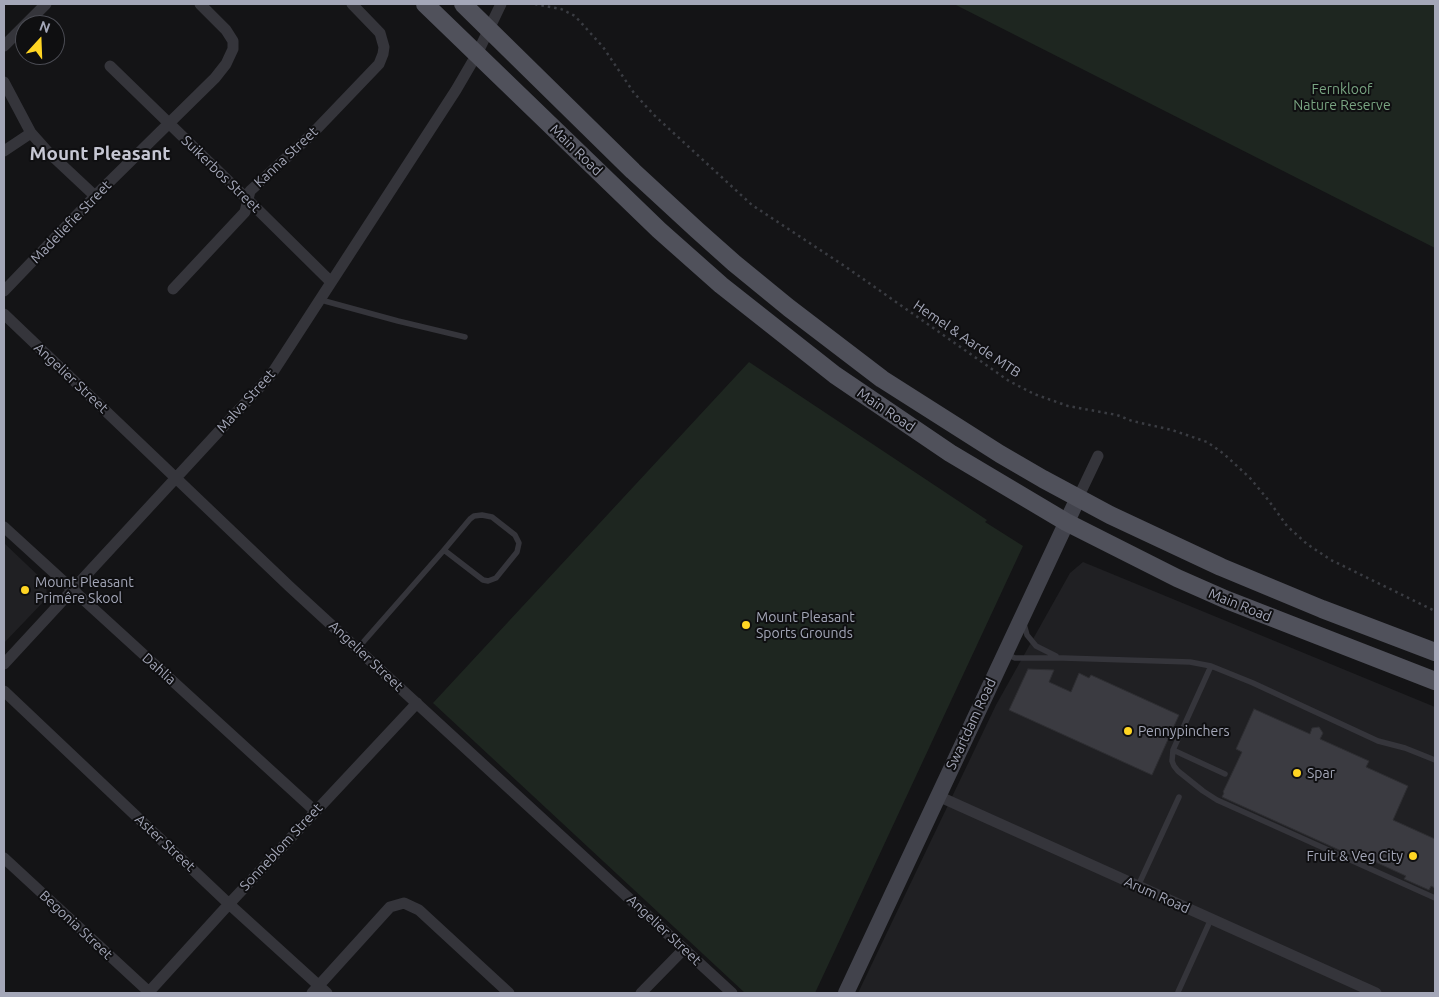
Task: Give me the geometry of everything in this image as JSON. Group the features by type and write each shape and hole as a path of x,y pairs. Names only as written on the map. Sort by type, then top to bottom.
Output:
{"main road":[{"name":"Main Road","path":"425,4 659,230 721,285 835,375 935,443 1066,522 1177,578 1227,600 1435,681"},
{"name":"Main Road","path":"463,4 633,170 734,263 882,379 992,449 1110,515 1220,567 1322,609 1435,652"}],"street":[{"path":"4,46 46,4"},
{"name":"Madeliefie Street","path":"4,291 95,196 215,78 226,64 233,49 233,40 226,30 200,4"},
{"name":"Kanna Street","path":"173,289 245,212 250,191 311,135 379,64 383,54 380,33 352,4"},
{"name":"Malva Street","path":"4,664 271,376 456,90 477,54 501,4"},
{"name":"Suikerbos Street","path":"110,66 331,282"},
{"path":"4,82 30,133 95,196"},
{"path":"4,151 30,133"},
{"name":"Angelier Street","path":"4,314 290,587 732,993"},
{"name":"Swartdam Road","path":"846,993 1023,612 1098,456"},
{"name":"Dahlia","path":"4,527 315,812"},
{"name":"Aster Street","path":"4,691 319,991"},
{"name":"Sonneblom Street","path":"148,993 417,703"},
{"name":"Arum Road","path":"938,796 1376,993"},
{"name":"Begonia Street","path":"4,858 148,993"},
{"path":"319,991 390,907 404,903 419,910 509,993"},
{"path":"641,993 684,949"}],"lane":[{"path":"321,300 465,337"},
{"path":"358,648 470,519 478,515 492,517 515,535 519,543 517,552 496,578 488,581 483,580 444,550"},
{"path":"1023,612 1024,628 1031,641 1043,650 1063,658"},
{"path":"1004,653 1015,658 1190,662 1211,666 1378,741 1405,748 1435,760"},
{"path":"1211,666 1173,750 1172,761 1174,766 1202,791 1217,800 1435,898"},
{"path":"1173,750 1225,774"},
{"path":"1138,886 1179,797"},
{"path":"1178,992 1211,919"}],"path":[{"name":"Hemel & Aarde MTB","path":"535,4 561,9 575,16 603,47 634,93 654,115 752,206 846,267 1009,381 1034,394 1068,406 1117,415 1207,442 1230,459 1250,478 1287,526 1307,544 1331,560 1435,611"}],"shaded area":[{"name":"Mount Pleasant Primêre Skool","path":"4,543 46,583 47,598 4,643"},
{"path":"1083,562 1435,707 1435,993 858,993 996,705 1070,573"}],"green space":[{"name":"Fernkloof Nature Reserve","path":"954,4 1435,4 1435,248"},
{"name":"Mount Pleasant Sports Grounds","path":"749,362 987,520 985,522 1023,546 815,993 745,993 433,703"}],"building":[{"path":"1028,669 1054,670 1049,682 1071,692 1079,673 1089,678 1091,675 1179,715 1152,775 1009,710"},
{"path":"1254,709 1310,734 1312,728 1319,727 1323,733 1320,739 1369,761 1366,767 1408,786 1393,820 1435,839 1435,888 1431,886 1429,890 1404,879 1406,876 1369,859 1368,863 1222,797 1242,752 1236,749"}],"place":[{"name":"Mount Pleasant Primêre Skool","path":"25,590"},
{"name":"Mount Pleasant Sports Grounds","path":"746,625"},
{"name":"Pennypinchers","path":"1128,731"},
{"name":"Spar","path":"1297,773"},
{"name":"Fruit & Veg City","path":"1413,856"}],"district":[{"name":"Mount Pleasant","path":"100,154"}]}
